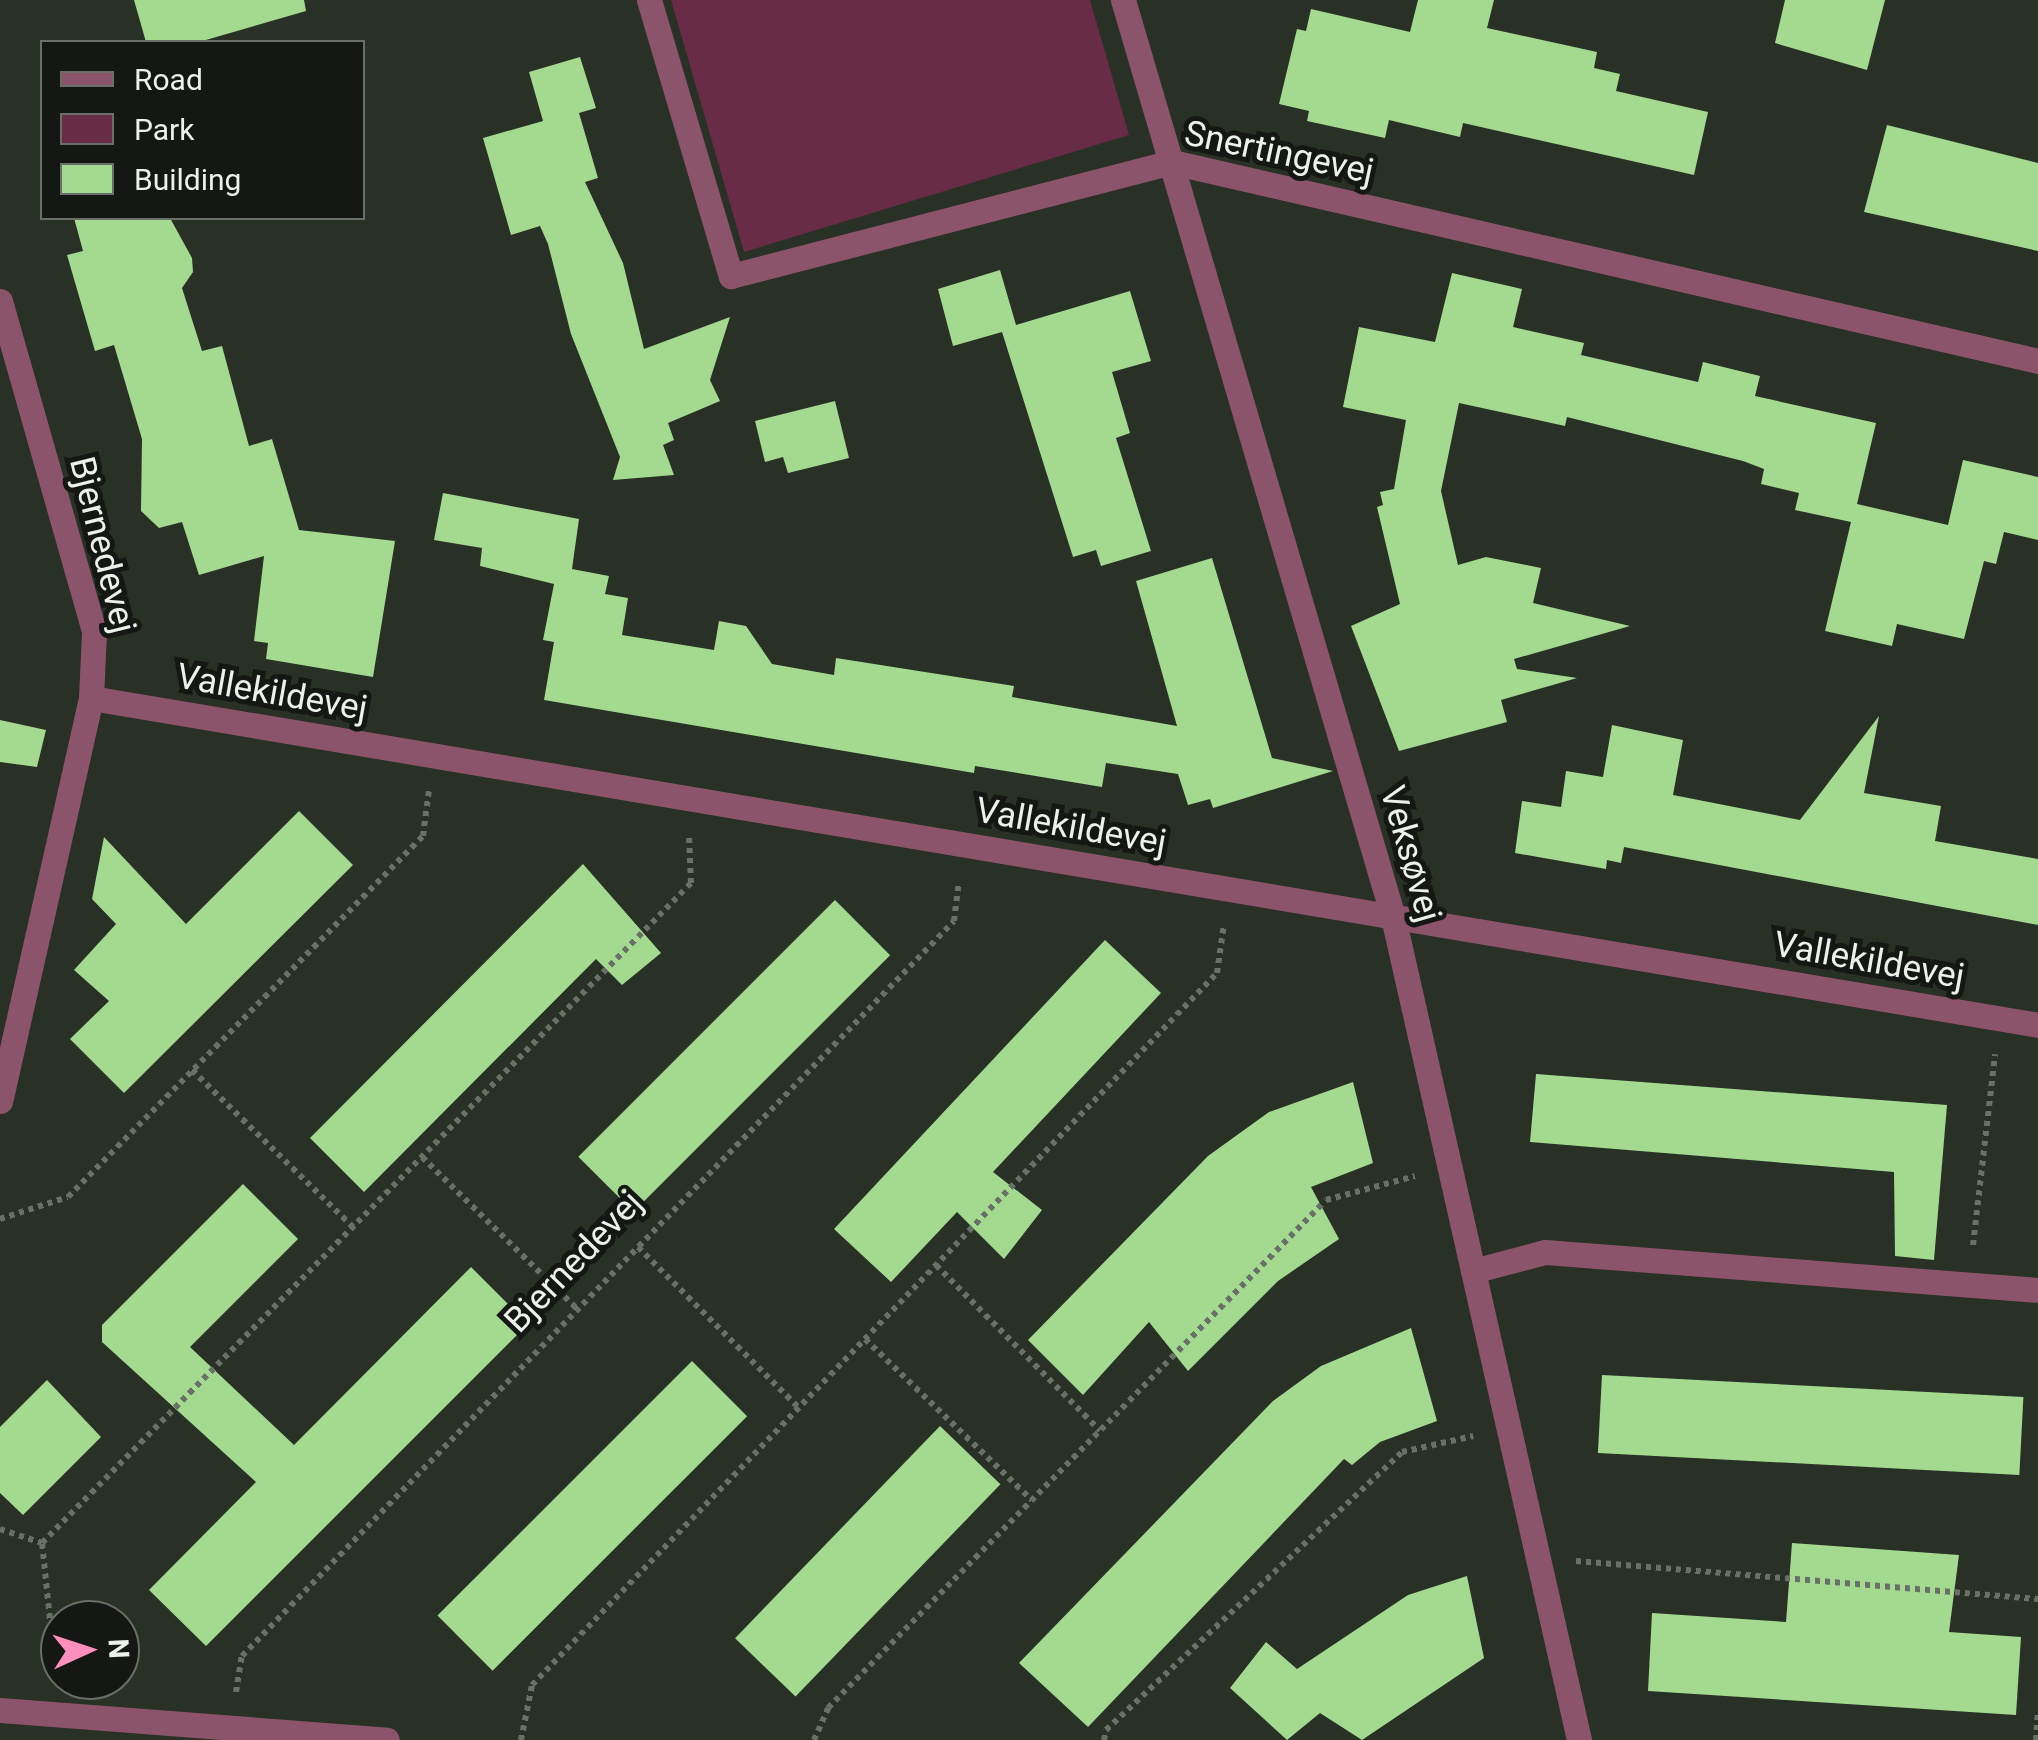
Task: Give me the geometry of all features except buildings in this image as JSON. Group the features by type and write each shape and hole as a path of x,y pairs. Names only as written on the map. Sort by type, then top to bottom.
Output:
{"street":[{"name":"Snertingevej","path":"649,0 732,276 1172,162 2038,361"},
{"name":"Veksøvej","path":"1123,0 1394,916 1579,1740"},
{"name":"Bjernedevej","path":"0,301 94,632 92,698 10,1017 0,1101"},
{"name":"Vallekildevej","path":"92,698 2038,1025"},
{"path":"1472,1271 1545,1252 1969,1281 2038,1290"},
{"path":"0,1710 387,1740"}],"path":[{"path":"0,1219 68,1197 423,836 433,756"},
{"path":"42,1544 691,883 688,798"},
{"name":"Bjernedevej","path":"231,1728 242,1656 954,920 965,845"},
{"path":"521,1740 532,1685 1218,973 1229,889"},
{"path":"1969,1281 1999,1018"},
{"path":"192,1070 352,1228"},
{"path":"422,1158 577,1310"},
{"path":"814,1740 828,1708 1326,1200 1449,1167"},
{"path":"638,1247 798,1408"},
{"path":"936,1265 1100,1431"},
{"path":"865,1339 1032,1500"},
{"path":"1104,1740 1106,1730 1402,1452 1508,1428"},
{"path":"0,1529 42,1544"},
{"path":"42,1544 59,1714"},
{"path":"1538,1558 2038,1599"},
{"path":"2036,1740 2038,1713"}],"green space":[{"path":"671,0 1090,0 1129,135 744,252"}]}
